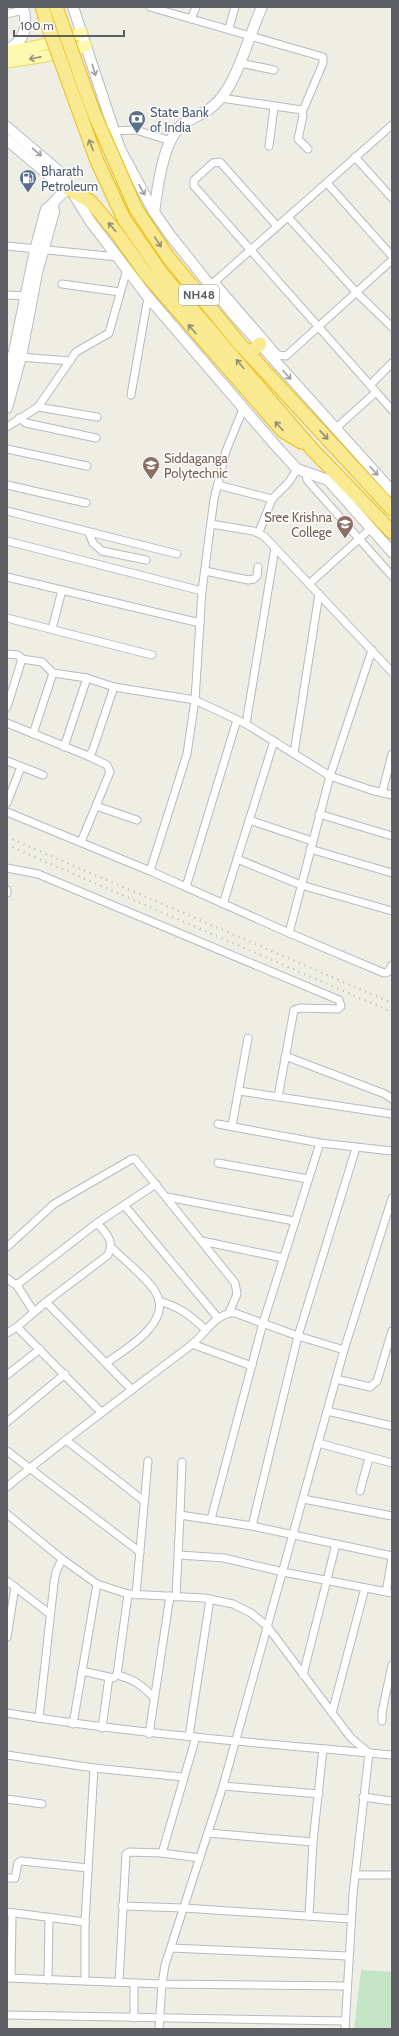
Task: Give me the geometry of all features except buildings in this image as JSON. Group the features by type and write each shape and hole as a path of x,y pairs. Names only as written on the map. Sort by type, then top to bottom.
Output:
{"highway":[{"name":"NH48","path":"42,7 97,161 124,219 162,274 311,448 392,532"},
{"name":"NH48","path":"56,7 93,111 136,209 168,257 249,354 392,509"},
{"path":"69,189 90,202 116,232 146,274 283,431 311,448"},
{"path":"249,354 260,344"}],"main road":[{"path":"7,51 38,46 82,33"},
{"path":"7,62 46,56 86,46"}],"street":[{"path":"73,7 120,149 154,212 170,235 278,355 286,356 392,260"},
{"path":"150,7 228,28 250,36 323,57 323,63 302,110 298,139 308,149"},
{"path":"191,19 196,7"},
{"path":"228,28 235,7"},
{"path":"154,212 160,177 172,136 183,124 203,114 220,98 240,63 262,7"},
{"path":"7,14 23,8 26,20 25,32 21,40 7,51"},
{"path":"240,63 274,70"},
{"path":"220,98 302,110"},
{"path":"269,146 274,107"},
{"path":"212,283 392,125"},
{"path":"7,127 60,172 69,189 90,221 148,297 243,409 302,471 307,480 392,576"},
{"path":"113,131 136,130 170,141"},
{"path":"7,140 53,178 69,189"},
{"path":"355,157 392,198"},
{"path":"277,226 220,162 213,163 194,180 194,186 317,327 392,410"},
{"path":"327,183 392,256"},
{"path":"7,408 14,356 26,296 39,250 54,212 53,205 59,194 69,189"},
{"path":"288,217 357,293 392,327"},
{"path":"7,246 118,256"},
{"path":"7,386 39,250"},
{"path":"7,428 19,418 38,406 81,348 109,333 117,310 120,292 127,269"},
{"path":"212,283 260,344 392,491"},
{"path":"62,284 120,292"},
{"path":"7,295 26,296"},
{"path":"132,396 148,297"},
{"path":"14,356 70,361"},
{"path":"370,385 392,363"},
{"path":"335,429 376,392"},
{"path":"38,406 97,417"},
{"path":"150,871 187,754 195,700 202,591 211,524 226,451 243,409"},
{"path":"19,418 26,423 96,438"},
{"path":"7,449 87,466"},
{"path":"259,532 272,499 302,471"},
{"path":"302,471 328,480 392,552"},
{"path":"7,485 86,503"},
{"path":"218,485 272,499"},
{"path":"7,511 88,533 177,554"},
{"path":"211,524 259,532 392,672"},
{"path":"309,584 370,528"},
{"path":"88,533 93,543 102,551 146,560"},
{"path":"7,541 202,591"},
{"path":"246,724 275,548"},
{"path":"205,571 248,580 254,579 257,576 258,567"},
{"path":"7,577 200,623"},
{"path":"52,629 62,590"},
{"path":"294,753 319,594"},
{"path":"7,618 152,655"},
{"path":"288,933 330,776 372,650"},
{"path":"7,654 18,655 22,659 42,662 53,673 87,678 114,687 195,700 246,724 330,776 392,795"},
{"path":"7,707 22,659"},
{"path":"33,734 53,673"},
{"path":"64,747 87,678"},
{"path":"88,756 92,752 114,687"},
{"path":"186,888 237,720"},
{"path":"7,723 107,765 110,770 80,842"},
{"path":"223,904 274,741"},
{"path":"382,793 392,754"},
{"path":"7,761 43,775"},
{"path":"7,802 21,767"},
{"path":"96,806 137,820"},
{"path":"7,812 150,871 288,933 384,973 388,972 392,965"},
{"path":"319,814 392,836"},
{"path":"249,820 312,841"},
{"path":"310,849 392,873"},
{"path":"237,859 301,885 392,911"},
{"path":"7,868 38,874 339,1000 341,1006 338,1009 300,1008 294,1010 278,1098"},
{"path":"232,1126 248,1038"},
{"path":"285,1056 385,1094 392,1099"},
{"path":"238,1091 392,1114"},
{"path":"218,1124 320,1143 392,1151"},
{"path":"211,1519 263,1323 294,1221 320,1143"},
{"path":"252,1526 298,1336 356,1148"},
{"path":"7,1247 54,1204 132,1159 138,1160 237,1288 235,1300 229,1313 218,1318 192,1344 101,1412 7,1487"},
{"path":"218,1163 308,1179"},
{"path":"16,1284 97,1222 156,1184"},
{"path":"167,1197 294,1221"},
{"path":"158,2029 162,1984 171,1948 223,1786 344,1350 392,1198"},
{"path":"124,1205 218,1318"},
{"path":"97,1222 111,1242 112,1248 152,1287 157,1294 160,1311 155,1322 150,1328 106,1363"},
{"path":"202,1241 283,1258"},
{"path":"8,1331 18,1327 46,1302 108,1255 112,1248"},
{"path":"7,1278 16,1284 34,1312"},
{"path":"46,1302 132,1390"},
{"path":"159,1302 175,1306 190,1314 206,1330"},
{"path":"229,1313 344,1350"},
{"path":"18,1327 66,1374 101,1412"},
{"path":"336,1378 370,1387 373,1386 377,1381 390,1348 392,1331"},
{"path":"192,1344 252,1366"},
{"path":"7,1375 40,1349"},
{"path":"7,1422 66,1374"},
{"path":"327,1411 392,1426"},
{"path":"66,1440 144,1501"},
{"path":"318,1443 392,1463"},
{"path":"7,1451 140,1552"},
{"path":"360,1491 369,1458"},
{"path":"136,1595 148,1461"},
{"path":"149,1734 179,1555 182,1462"},
{"path":"303,1499 392,1515"},
{"path":"7,1514 97,1584 128,1594 210,1599 233,1604 251,1613 267,1626 351,1738 368,1753"},
{"path":"179,1555 224,1558 283,1572 389,1592 392,1557 252,1526 180,1515"},
{"path":"303,1675 328,1581 336,1544"},
{"path":"39,1718 56,1572 62,1558"},
{"path":"7,1581 50,1614"},
{"path":"73,1724 97,1584"},
{"path":"7,1638 14,1587"},
{"path":"332,1713 365,1588"},
{"path":"117,1675 128,1594"},
{"path":"162,1853 193,1737 210,1599"},
{"path":"382,1722 382,1712 392,1665"},
{"path":"82,1671 113,1678 117,1675 132,1679 143,1686 154,1698"},
{"path":"102,1728 109,1677"},
{"path":"7,1713 73,1724 149,1734 392,1755"},
{"path":"309,1916 313,1842 323,1748"},
{"path":"345,2029 351,1919 368,1753"},
{"path":"7,1755 94,1768 183,1777"},
{"path":"85,1981 85,1922 94,1768"},
{"path":"223,1786 318,1794"},
{"path":"364,1797 392,1801"},
{"path":"7,1799 42,1804"},
{"path":"208,1833 313,1842"},
{"path":"119,1982 126,1854 129,1852 162,1853 200,1858"},
{"path":"7,1878 16,1878 18,1863 21,1861 88,1868"},
{"path":"355,1875 392,1875"},
{"path":"122,1906 184,1908 351,1919"},
{"path":"85,1922 49,1919 10,1913 9,1978 162,1984 347,1986"},
{"path":"48,1980 49,1919"},
{"path":"171,1948 348,1956"},
{"path":"134,1983 134,2018"},
{"path":"7,2015 345,2021"}],"green space":[{"path":"361,1970 392,1972 392,2029 354,2029"}],"railway":[{"path":"7,837 392,1003"},
{"path":"7,845 392,1012"}],"place":[{"name":"State Bank of India","path":"137,134"},
{"name":"Bharath Petroleum","path":"28,193"},
{"name":"Siddaganga Polytechnic","path":"151,480"},
{"name":"Sree Krishna College","path":"345,539"}]}
